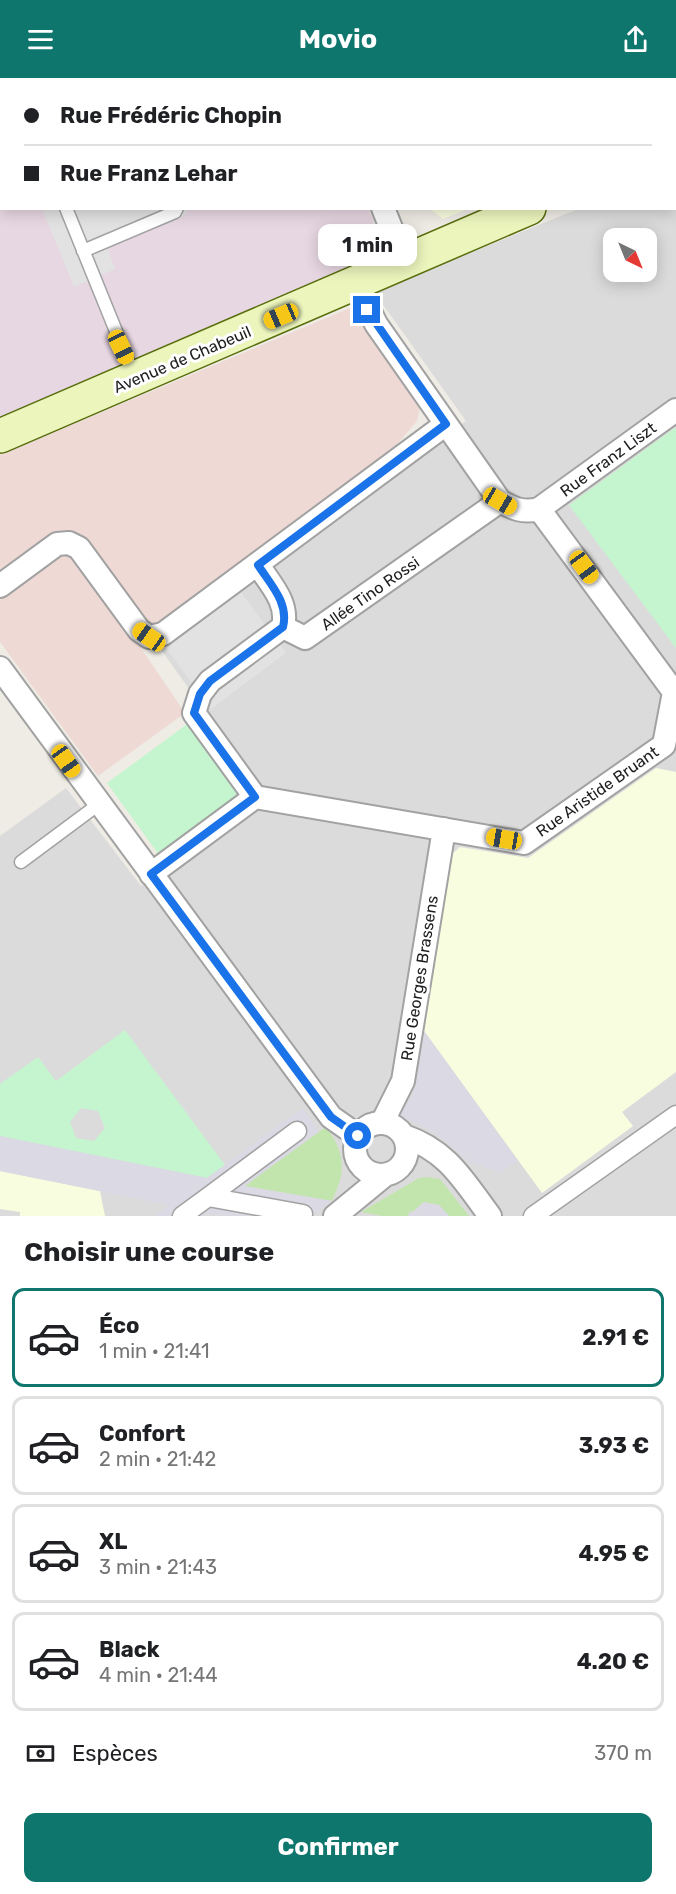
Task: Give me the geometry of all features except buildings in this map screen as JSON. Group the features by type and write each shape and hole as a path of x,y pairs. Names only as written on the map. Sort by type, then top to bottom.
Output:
{"main road":[{"name":"Avenue de Chabeuil","path":"0,435 136,379 524,210"}],"street":[{"path":"384,210 405,263"},
{"path":"357,284 375,324 500,501 521,510 539,509"},
{"name":"Rue Franz Liszt","path":"539,509 676,410"},
{"path":"0,586 57,544 69,543 80,549 139,630 149,637 163,634 446,424"},
{"name":"Allée Tino Rossi","path":"283,627 306,638 500,501"},
{"name":"Rue Aristide Bruant","path":"255,797 524,843 670,746 675,693 539,509"},
{"path":"151,874 255,797 194,713 200,694 210,681 283,627 286,614 283,603 258,565"},
{"path":"0,668 331,1117 358,1136"},
{"name":"Rue Georges Brassens","path":"382,1123 403,1081 444,829"},
{"path":"533,1216 676,1115"},
{"path":"451,1164 421,1160 395,1169 368,1172 356,1157 358,1136 372,1124 382,1123 390,1124 404,1136 427,1144 451,1164 490,1216"},
{"path":"182,1216 297,1131"},
{"path":"342,1210 395,1169 407,1153 404,1136"},
{"path":"342,1210 360,1183 361,1166"},
{"path":"208,1197 303,1214"}],"lane":[{"path":"67,210 136,379"},
{"path":"83,251 176,210"},
{"path":"21,862 99,804"}],"shaded area":[{"path":"0,210 369,210 374,221 358,273 0,423"},
{"path":"42,210 186,210 187,214 107,247 115,269 74,287"},
{"path":"431,210 466,210 443,219"},
{"path":"576,210 676,210 676,1216 0,1216 0,836 66,788 141,886 264,794 157,644 466,421 374,292"},
{"path":"350,308 421,403 417,421 378,467 137,642 185,713 98,776 0,642 0,455"},
{"path":"238,588 286,653 211,709 163,644"},
{"path":"656,768 676,772 676,1072 622,1112 633,1126 542,1193 424,1031 452,854 460,847 528,858"},
{"path":"424,1031 518,1161 500,1173 468,1161 434,1132 398,1115 401,1101 410,1100 415,1090 408,1083 414,1048"},
{"path":"302,1108 319,1131 245,1186 332,1201 312,1216 229,1216 207,1213 202,1216 154,1216 169,1205 0,1171 0,1136 207,1178"},
{"path":"0,1171 100,1191 105,1216 20,1216 20,1212 0,1209"},
{"path":"424,1202 439,1205 449,1216 408,1216"}],"green space":[{"path":"676,427 676,648 569,505"},
{"path":"190,722 245,798 162,859 107,783"},
{"path":"125,1030 225,1165 207,1178 0,1136 0,1084 38,1057 56,1081","holes":["81,1108 98,1111 105,1128 94,1141 76,1138 70,1122"]},
{"path":"326,1127 337,1146 342,1163 340,1181 332,1201 244,1186"},
{"path":"419,1178 440,1179 469,1216 449,1216 439,1205 409,1212 408,1216 382,1216 361,1212"}],"route":[{"path":"358,1136 331,1117 151,874 255,797 194,713 200,694 210,681 283,627 286,614 283,603 258,565 446,424 367,310"}]}
